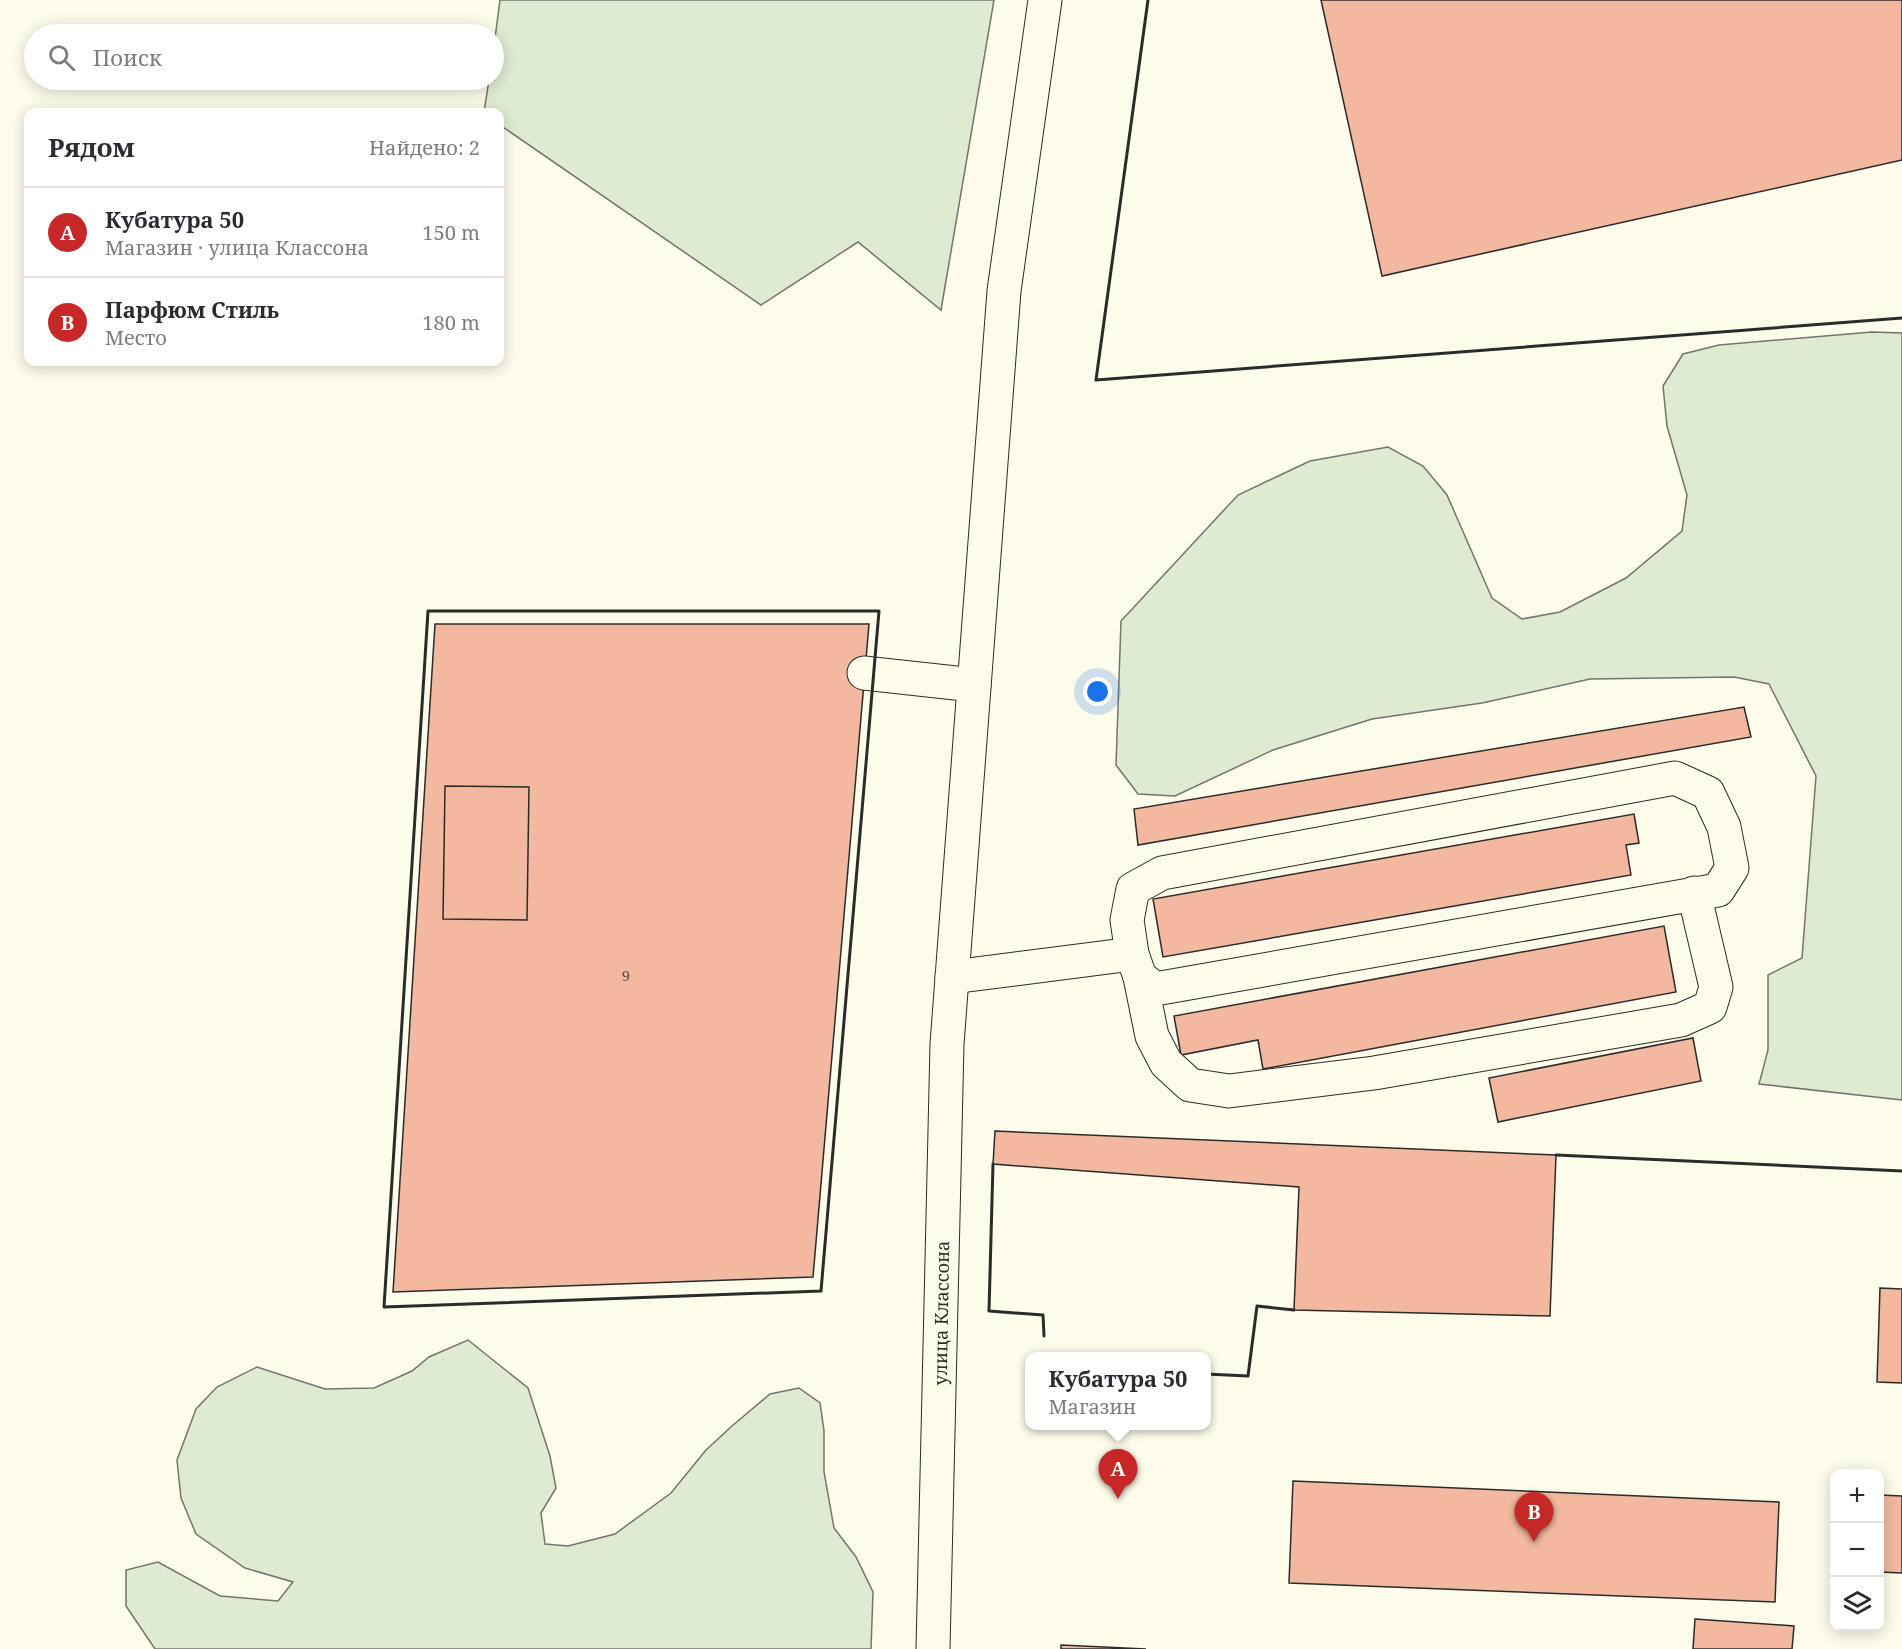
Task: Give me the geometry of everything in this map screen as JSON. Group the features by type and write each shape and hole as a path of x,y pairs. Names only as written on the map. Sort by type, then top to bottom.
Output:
{"street":[{"name":"улица Классона","path":"933,1649 947,1044 1004,291 1045,0"},
{"path":"864,673 974,685"},
{"path":"1136,965 1155,988 1694,893 1718,890 1732,868 1724,827 1708,793 1675,778 1162,873 1134,889 1127,920 1136,965 1152,1036 1166,1063 1190,1084 1229,1091 1374,1073 1681,1020 1710,1007 1716,987 1694,893"},
{"path":"952,977 1136,965"}],"green space":[{"path":"500,0 994,0 941,310 858,242 761,305 504,128 504,108 485,108 487,90 504,90 504,24 497,24"},
{"path":"1872,332 1902,333 1902,1100 1759,1084 1768,1050 1768,975 1802,958 1816,776 1769,684 1734,677 1590,679 1482,703 1372,719 1273,750 1175,796 1138,794 1116,765 1121,621 1238,495 1310,461 1388,447 1423,466 1447,495 1492,598 1522,619 1560,612 1626,578 1682,531 1687,495 1667,426 1663,386 1683,354 1719,345"},
{"path":"468,1340 528,1388 550,1456 556,1488 541,1513 545,1544 568,1546 615,1534 671,1493 706,1450 770,1394 799,1388 820,1403 824,1431 824,1472 834,1528 856,1557 873,1592 871,1649 155,1649 126,1606 126,1570 158,1562 220,1596 278,1601 293,1582 245,1568 196,1534 181,1498 177,1460 196,1409 217,1387 257,1367 325,1389 374,1388 412,1371 429,1357"}],"building":[{"path":"1321,0 1902,0 1902,160 1382,276"},
{"path":"435,624 869,624 813,1277 393,1292"},
{"path":"1744,707 1751,737 1138,845 1134,809"},
{"path":"445,786 529,787 527,920 443,919"},
{"path":"1634,814 1639,843 1626,845 1631,875 1163,957 1153,899"},
{"path":"1664,926 1676,992 1263,1069 1258,1040 1181,1055 1174,1016"},
{"path":"1693,1038 1701,1081 1498,1122 1489,1078"},
{"path":"995,1131 1556,1155 1550,1316 1294,1310 1299,1187 993,1164"},
{"path":"1880,1288 1902,1289 1902,1383 1877,1382"},
{"path":"1293,1481 1779,1502 1775,1602 1289,1583"},
{"path":"1884,1495 1902,1496 1902,1573 1884,1572"},
{"path":"1695,1619 1794,1626 1792,1649 1693,1649"},
{"path":"1061,1645 1146,1649 1061,1649"}],"wall":[{"path":"1148,0 1096,380 1902,318"},
{"path":"428,611 879,611 821,1291 384,1307 428,611"},
{"path":"1556,1155 1902,1171"},
{"path":"993,1164 989,1311 1043,1315 1044,1336"},
{"path":"1211,1374 1248,1376 1257,1306 1294,1310"}],"place":[{"name":"Кубатура 50","path":"1118,1499"},
{"name":"Парфюм Стиль","path":"1534,1542"}]}
